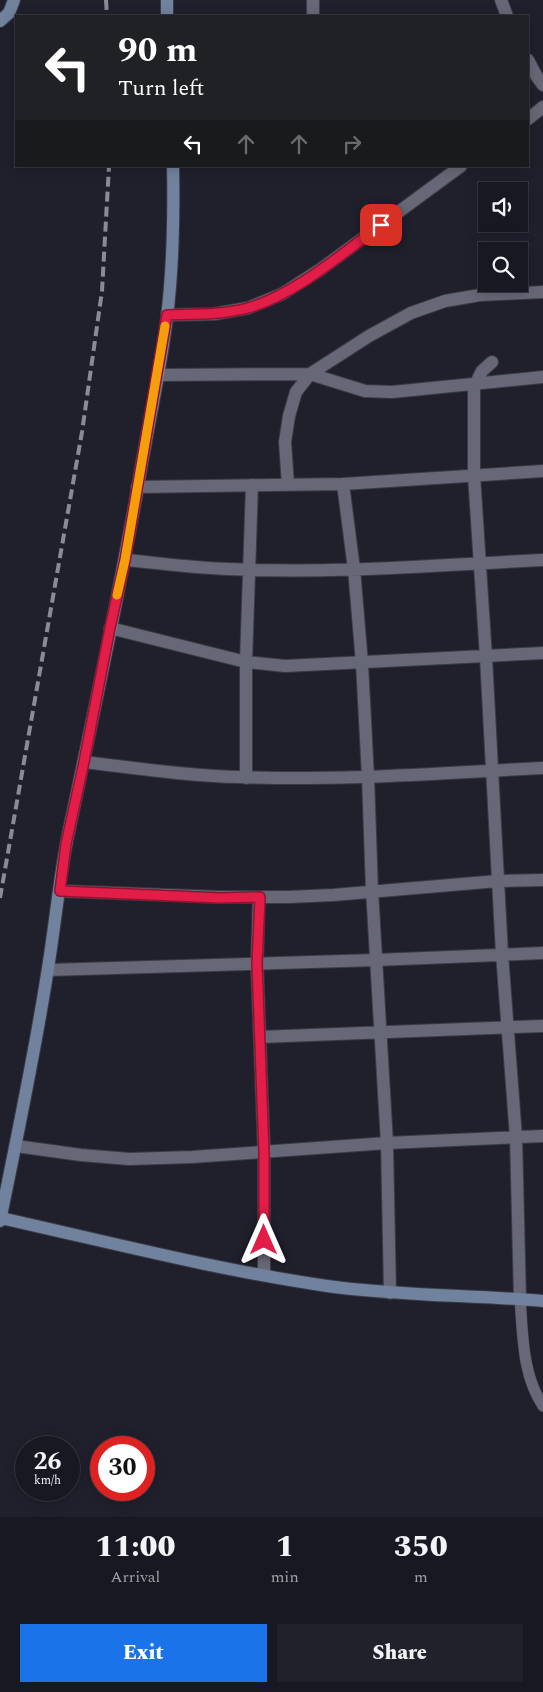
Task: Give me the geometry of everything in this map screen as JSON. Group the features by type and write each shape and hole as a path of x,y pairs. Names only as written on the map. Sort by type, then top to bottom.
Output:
{"street":[{"path":"0,22 9,13 14,0"},
{"path":"167,0 167,15"},
{"path":"313,0 314,15"},
{"path":"501,0 507,15"},
{"path":"529,62 543,85"},
{"path":"529,118 543,107"},
{"path":"173,167 174,223 167,315 158,375 125,560 66,844 48,970 16,1146 0,1220 229,1269 328,1286 390,1292 543,1301"},
{"path":"167,315 214,314 248,308 282,294 321,269 461,167"},
{"path":"288,485 285,442 289,416 296,392 310,374 369,336 410,313 454,300 480,296 543,292"},
{"path":"492,362 482,372 474,387 474,475 502,954 516,1137 520,1299"},
{"path":"158,375 310,374 365,391 392,392 543,377"},
{"path":"138,487 343,484 543,471"},
{"path":"343,484 354,569 362,663 372,890 387,1143 390,1292"},
{"path":"246,778 246,662 252,485"},
{"path":"125,560 249,570 354,569 543,560"},
{"path":"110,628 246,662 285,666 543,654"},
{"path":"84,762 246,778 308,779 543,768"},
{"path":"60,891 220,898 333,895 372,890 498,881 543,880"},
{"path":"260,897 257,964 264,1152 264,1275"},
{"path":"48,970 543,953"},
{"path":"260,1037 543,1026"},
{"path":"16,1146 81,1155 129,1159 387,1143 543,1136"}],"lane":[{"path":"520,1299 528,1374 543,1406"}],"railway":[{"path":"106,0 107,15"},
{"path":"0,898 82,432 102,291 109,167"}],"slow traffic":[{"path":"117,595 125,560 165,326"}],"route":[{"path":"264,1240 264,1152 257,964 260,897 220,898 60,891 66,844 125,560 167,315 214,314 248,308 282,294 321,269 381,225"}]}
